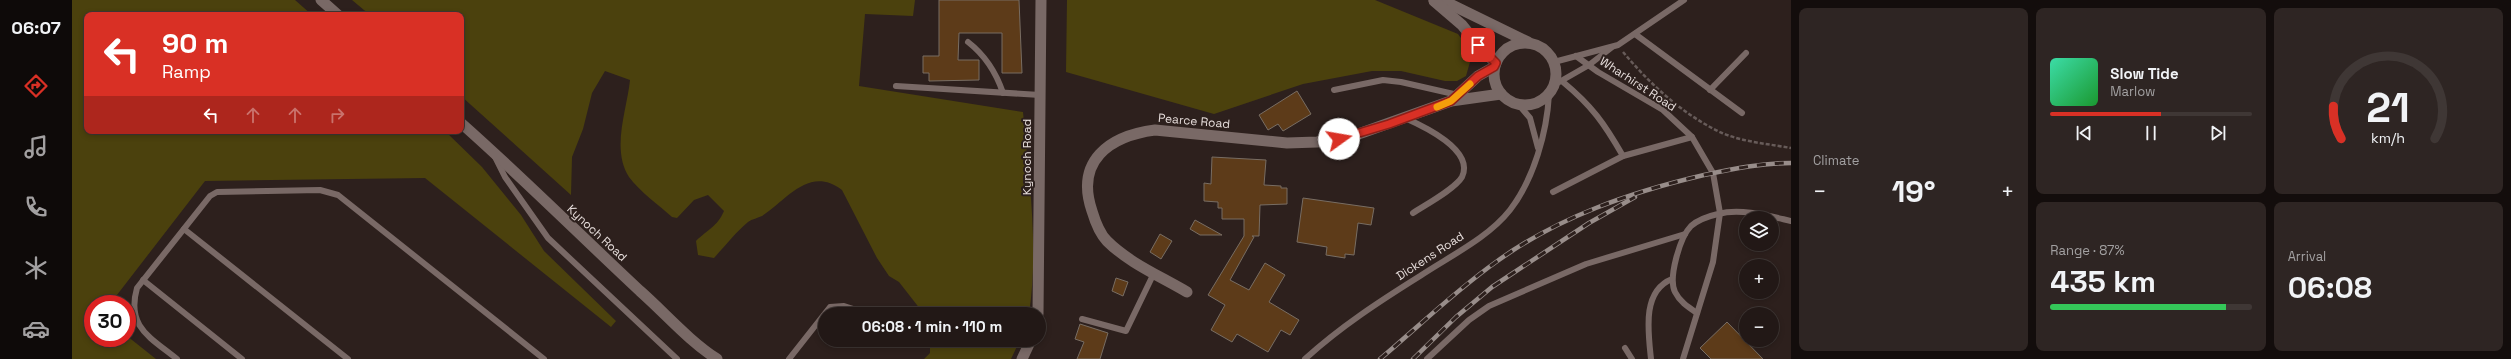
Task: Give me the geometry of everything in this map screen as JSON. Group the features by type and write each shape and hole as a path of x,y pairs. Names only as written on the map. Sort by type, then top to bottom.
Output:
{"street":[{"path":"321,0 335,12"},
{"name":"Kynoch Road","path":"1038,307 1041,0"},
{"path":"1434,0 1448,3 1540,46 1548,52 1554,62 1556,74 1555,87 1541,101 1530,105 1519,105 1501,94 1494,77 1495,65 1507,48 1517,43 1529,42"},
{"path":"1434,0 1462,25 1495,65"},
{"name":"Pearce Road","path":"1455,98 1478,76 1495,65"},
{"name":"Pearce Road","path":"1187,292 1117,249 1106,240 1097,225 1087,191 1090,169 1096,157 1107,147 1138,132 1155,130 1287,143 1317,142 1350,137 1405,118 1455,98 1501,94"},
{"name":"Kynoch Road","path":"464,126 492,150 569,225 717,359"},
{"path":"1022,359 1028,347"}],"lane":[{"path":"1555,87 1590,65 1615,46 1684,0"},
{"path":"1635,34 1742,113"},
{"path":"968,42 987,60 998,79 1003,93"},
{"path":"1554,62 1615,46"},
{"path":"1710,90 1746,53"},
{"name":"Wharhirst Road","path":"1576,56 1598,72 1663,110 1692,137 1713,173 1720,213 1713,262 1683,359"},
{"path":"1334,90 1383,80 1401,82 1455,98"},
{"path":"896,86 1040,95"},
{"path":"1555,87 1587,102 1602,120 1623,156"},
{"name":"Dickens Road","path":"1305,359 1363,313 1493,226 1510,211 1525,187 1538,148 1544,136 1555,87"},
{"path":"1519,105 1530,118 1538,148"},
{"path":"1405,118 1430,129 1449,142 1462,161 1463,169 1462,177 1454,185 1413,214"},
{"path":"1554,192 1623,156 1692,137"},
{"path":"492,150 505,177 548,238 677,359"},
{"path":"177,359 142,330 135,320 134,298 137,288 210,196 217,192 330,191 342,198 544,359"},
{"path":"1697,313 1681,302 1674,291 1672,279 1678,251 1685,234 1697,222 1720,213 1745,213 1791,221"},
{"path":"184,229 348,359"},
{"path":"1427,359 1469,320 1489,306 1586,264 1685,234"},
{"path":"1082,319 1126,331 1154,273"},
{"path":"1651,359 1648,327 1650,306 1658,288 1662,283 1672,279"},
{"path":"144,280 242,359"},
{"path":"830,307 847,307"},
{"path":"789,359 818,322"},
{"path":"1625,348 1632,359"}],"path":[{"path":"1615,46 1643,76 1676,104 1723,133 1791,148"}],"shaded area":[{"path":"72,0 295,0 309,12 84,12 84,134 448,134 482,167 521,215 544,251 616,321 611,327 425,178 205,181 117,295 84,295 84,347 136,347 136,343 156,359 72,359"},
{"path":"352,0 915,0 913,16 865,14 859,86 1023,112 1033,238 1032,289 1030,307 919,307 899,282 889,276 877,258 842,190 830,183 819,181 809,183 799,188 762,216 748,222 714,258 698,255 696,241 718,221 724,211 708,195 694,200 677,218 672,217 633,182 624,166 621,154 622,129 630,80 605,71 592,93 583,129 572,157 571,195 464,99 464,12 366,12"},
{"path":"1067,0 1375,0 1458,34 1469,49 1470,62 1466,76 1457,81 1445,81 1401,71 1372,71 1303,84 1214,114 1066,72"},
{"path":"930,347 1017,347 1011,359 924,359 930,353"}],"building":[{"path":"939,0 1019,0 1022,73 1002,73 1002,33 959,33 958,60 979,60 979,80 929,81 929,73 923,73 923,56 939,56"},
{"path":"1297,91 1311,114 1283,131 1278,124 1268,130 1259,115"},
{"path":"1212,157 1266,160 1264,185 1281,186 1281,188 1287,188 1287,204 1260,205 1259,236 1252,236 1254,237 1230,280 1249,290 1265,263 1285,275 1269,302 1299,320 1290,335 1281,330 1268,352 1237,334 1232,342 1211,330 1225,305 1208,295 1244,236 1244,219 1222,219 1222,208 1218,208 1218,202 1204,201 1204,183 1211,184"},
{"path":"1303,198 1374,208 1371,225 1358,223 1354,255 1345,254 1345,258 1326,255 1327,247 1297,242"},
{"path":"1195,220 1222,235 1200,235 1190,229"},
{"path":"1160,234 1172,241 1161,259 1150,252"},
{"path":"1116,278 1128,282 1123,296 1112,291"},
{"path":"1727,322 1739,334 1739,347 1751,347 1763,359 1711,359 1700,348"},
{"path":"1080,324 1108,333 1100,359 1077,359 1084,342 1075,339"}],"railway":[{"path":"1380,359 1481,273 1520,246 1570,219 1649,189 1704,175 1747,167 1791,163"},
{"path":"1413,359 1456,317 1492,287 1589,223 1635,197"}],"slow traffic":[{"path":"1437,107 1451,101 1470,84"}],"route":[{"path":"1339,139 1350,137 1389,124 1451,101 1478,76 1494,67 1496,63 1482,51 1478,45"}]}
